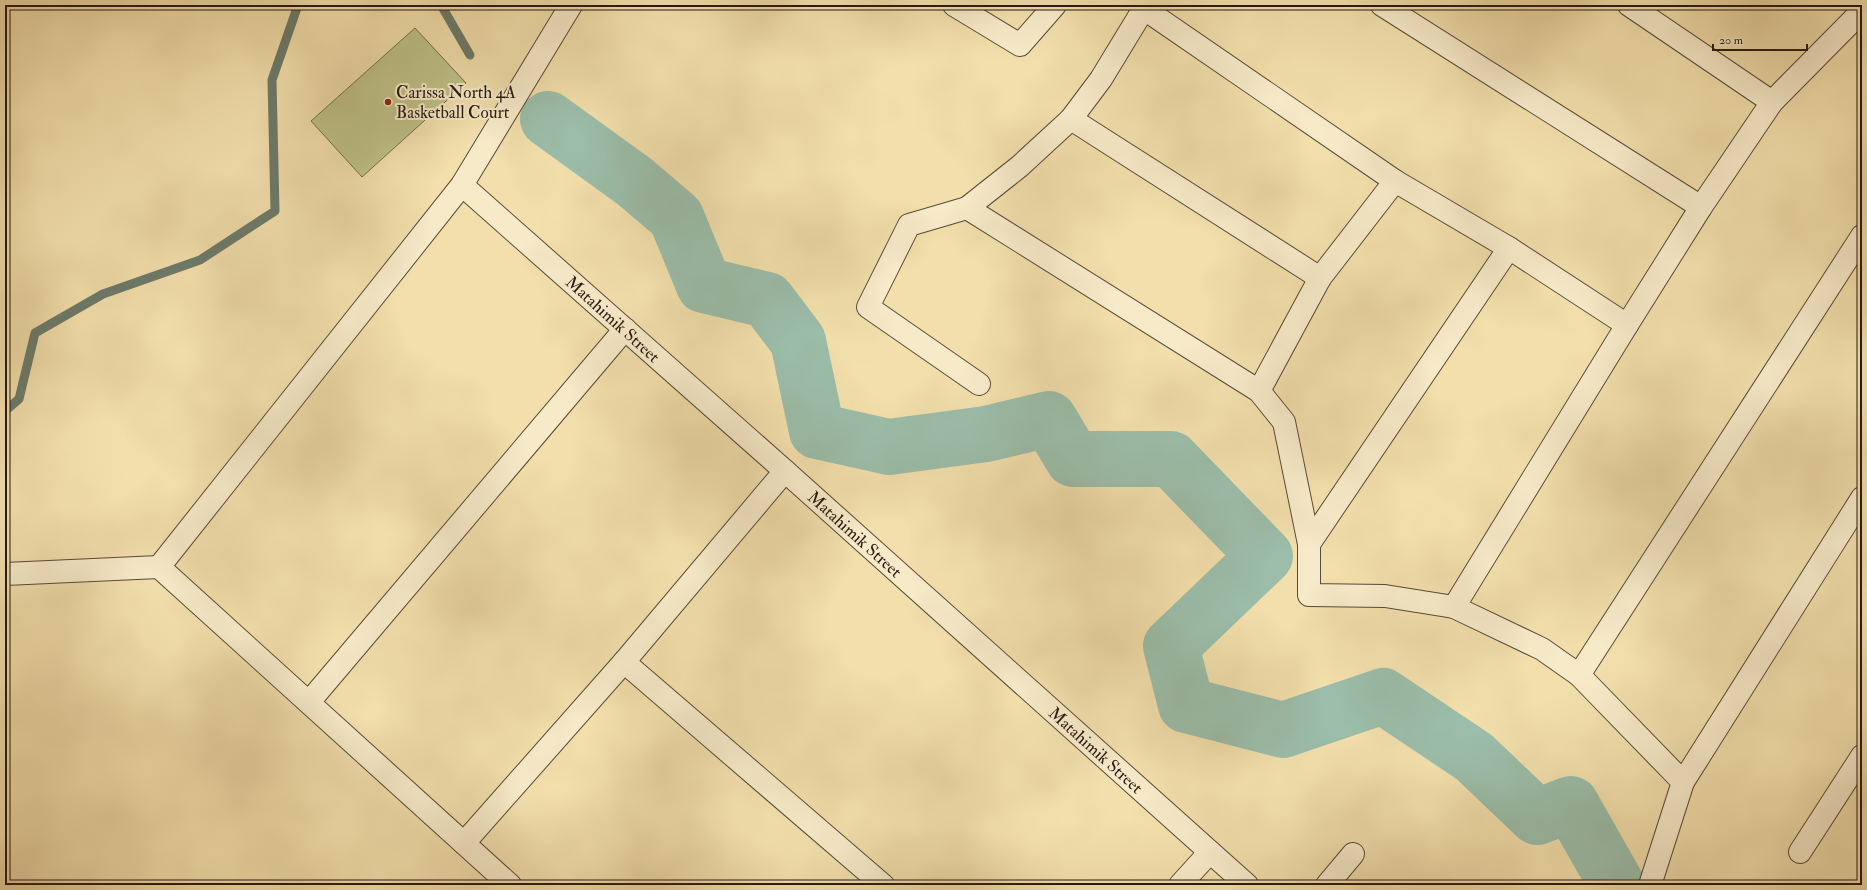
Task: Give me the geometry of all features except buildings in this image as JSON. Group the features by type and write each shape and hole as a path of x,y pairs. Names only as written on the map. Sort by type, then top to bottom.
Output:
{"street":[{"path":"159,567 462,185 571,5"},
{"path":"954,5 1020,45 1055,5"},
{"path":"1382,5 1701,208"},
{"path":"1629,5 1772,102"},
{"path":"979,384 868,307 909,225 967,208 1020,166 1071,119 1101,79 1145,7 1395,181 1509,248 1627,325"},
{"path":"1454,607 1627,325 1701,208 1772,102 1862,11"},
{"path":"1071,119 1320,278"},
{"path":"1258,391 1320,278 1395,181"},
{"name":"Matahimik Street","path":"462,185 785,470 1246,885"},
{"path":"967,208 1258,391 1284,422 1309,544 1309,594 1385,596 1454,607 1542,649 1579,675 1683,782"},
{"path":"1579,675 1862,236"},
{"path":"1309,544 1509,248"},
{"path":"309,702 625,329"},
{"path":"464,843 624,662 785,470"},
{"path":"1650,885 1683,782 1862,498"},
{"path":"5,574 159,567 510,885"},
{"path":"624,662 883,885"},
{"path":"1800,852 1862,756"},
{"path":"1180,885 1210,852"},
{"path":"1327,885 1353,854"}],"green space":[{"name":"Carissa North 4A Basketball Court","path":"415,28 466,83 362,177 311,121"}],"waterway":[{"path":"5,411 19,399 35,333 103,294 200,260 275,211 272,80 298,5"},
{"path":"441,5 470,55"},
{"path":"548,119 635,182 676,217 704,285 767,300 798,341 817,431 889,447 986,434 1049,419 1073,459 1171,459 1265,556 1171,646 1186,705 1283,730 1383,696 1474,757 1537,817 1571,804 1617,885"}],"place":[{"name":"Carissa North 4A Basketball Court","path":"388,102"}]}
